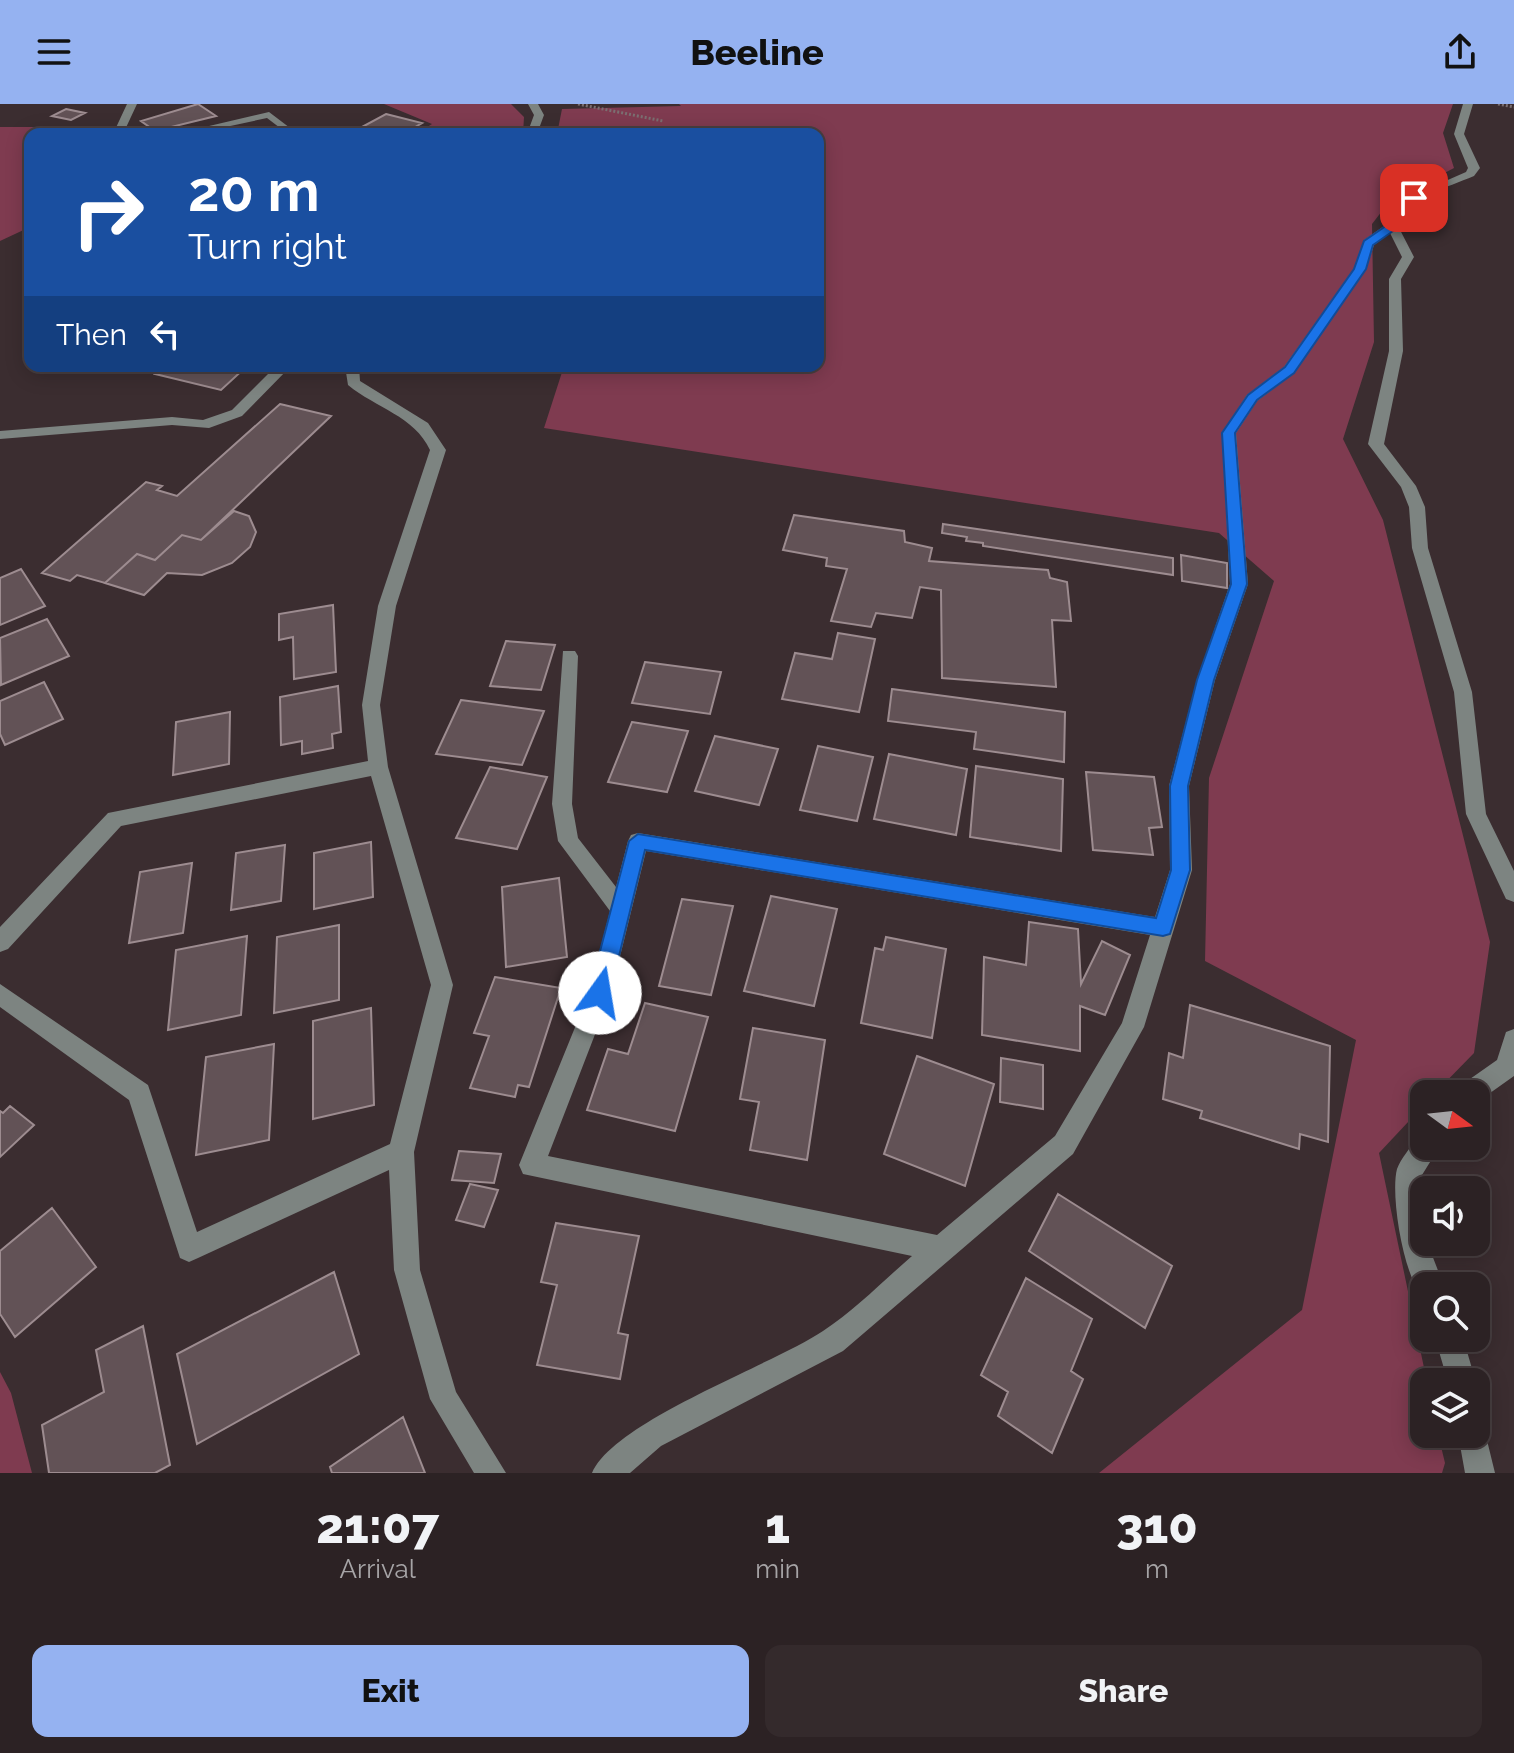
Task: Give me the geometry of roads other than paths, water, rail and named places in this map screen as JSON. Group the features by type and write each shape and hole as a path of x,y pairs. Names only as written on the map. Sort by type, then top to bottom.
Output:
{"street":[{"path":"118,128 132,104"},
{"path":"533,104 539,115 534,128"},
{"path":"607,1473 651,1436 833,1341 1064,1145 1132,1027 1181,870 1179,786 1206,680 1239,584 1229,433 1252,398 1289,370 1360,269 1368,243 1392,226 1395,215 1414,198 1470,174 1474,168 1459,134 1468,104"},
{"path":"205,128 269,115 286,128"},
{"path":"1392,226 1408,257 1395,279 1396,351 1376,444 1408,486 1417,507 1420,548 1463,692 1476,814 1514,893"},
{"path":"0,435 172,421 204,425 237,413 278,372"},
{"path":"352,372 353,382 367,395 411,415 432,433 438,450 387,606 371,705 378,767 442,985 401,1152 407,1270 444,1399 491,1473"},
{"path":"569,656 562,804 568,841 619,907"},
{"path":"0,942 115,819 378,767"},
{"path":"940,1249 532,1165 600,993 619,907 638,841 1163,928"},
{"path":"0,994 139,1093 189,1249 401,1152"},
{"path":"1489,1080 1507,1067 1514,1040"},
{"path":"1417,1160 1409,1172 1411,1233 1425,1272"},
{"path":"1476,1448 1480,1473"}]}
